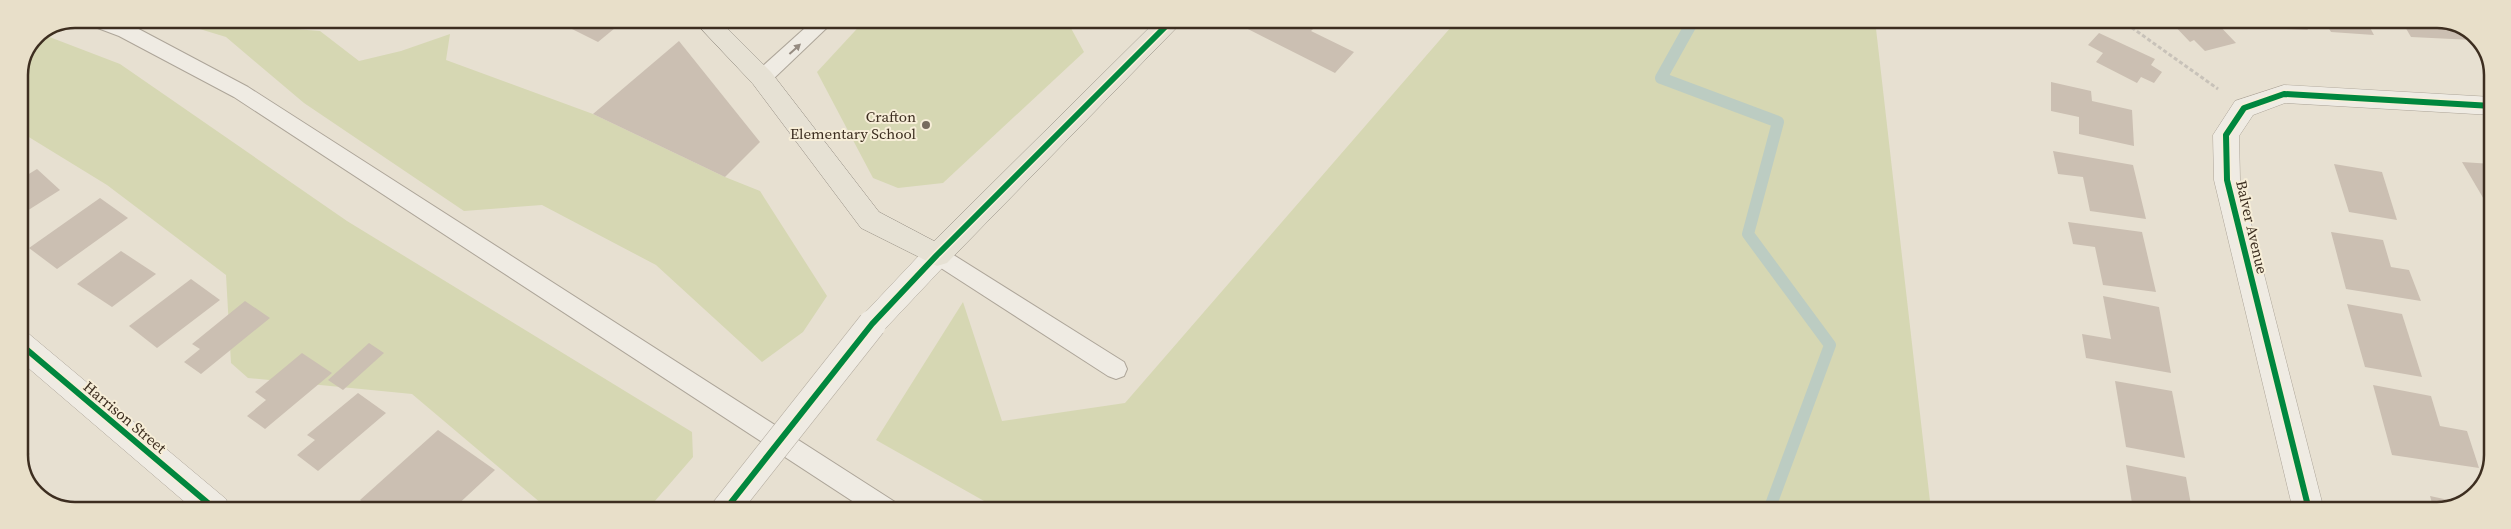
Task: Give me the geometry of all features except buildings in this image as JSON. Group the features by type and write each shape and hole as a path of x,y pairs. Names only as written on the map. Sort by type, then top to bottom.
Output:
{"main road":[{"path":"713,28 762,78 870,220 937,255 1164,28"}],"street":[{"path":"2244,108 2284,94 2483,105"},
{"name":"Balver Avenue","path":"2244,108 2226,135 2227,180 2307,502"},
{"path":"730,502 872,324 937,255"},
{"name":"Harrison Street","path":"28,351 207,502"}],"lane":[{"path":"118,28 241,92 875,502"},
{"path":"762,78 817,28"},
{"path":"937,255 1116,369"}],"path":[{"path":"2132,28 2244,108"}],"green space":[{"path":"196,28 282,28 320,31 359,61 401,51 450,34 446,60 593,114 725,177 760,191 827,296 803,332 762,362 656,265 542,205 464,211 304,103 226,37"},
{"name":"Crafton Elementary School","path":"858,28 1071,28 1084,52 943,183 898,188 873,178 817,72"},
{"path":"1450,28 1876,28 1930,502 986,502 876,440 963,302 1002,421 1125,403"},
{"path":"47,36 120,64 347,221 692,432 693,457 654,502 540,502 412,394 248,378 231,363 226,275 107,185 28,137 28,66 35,49"}],"waterway":[{"path":"1689,28 1661,78 1778,122 1748,234 1830,345 1772,502"}],"cycle path":[{"path":"731,502 872,324 937,255 1164,28"},
{"path":"2307,502 2227,180 2226,135 2244,108 2284,94 2483,105"},
{"path":"28,351 207,502"}],"place":[{"name":"Crafton Elementary School","path":"926,125"}]}
